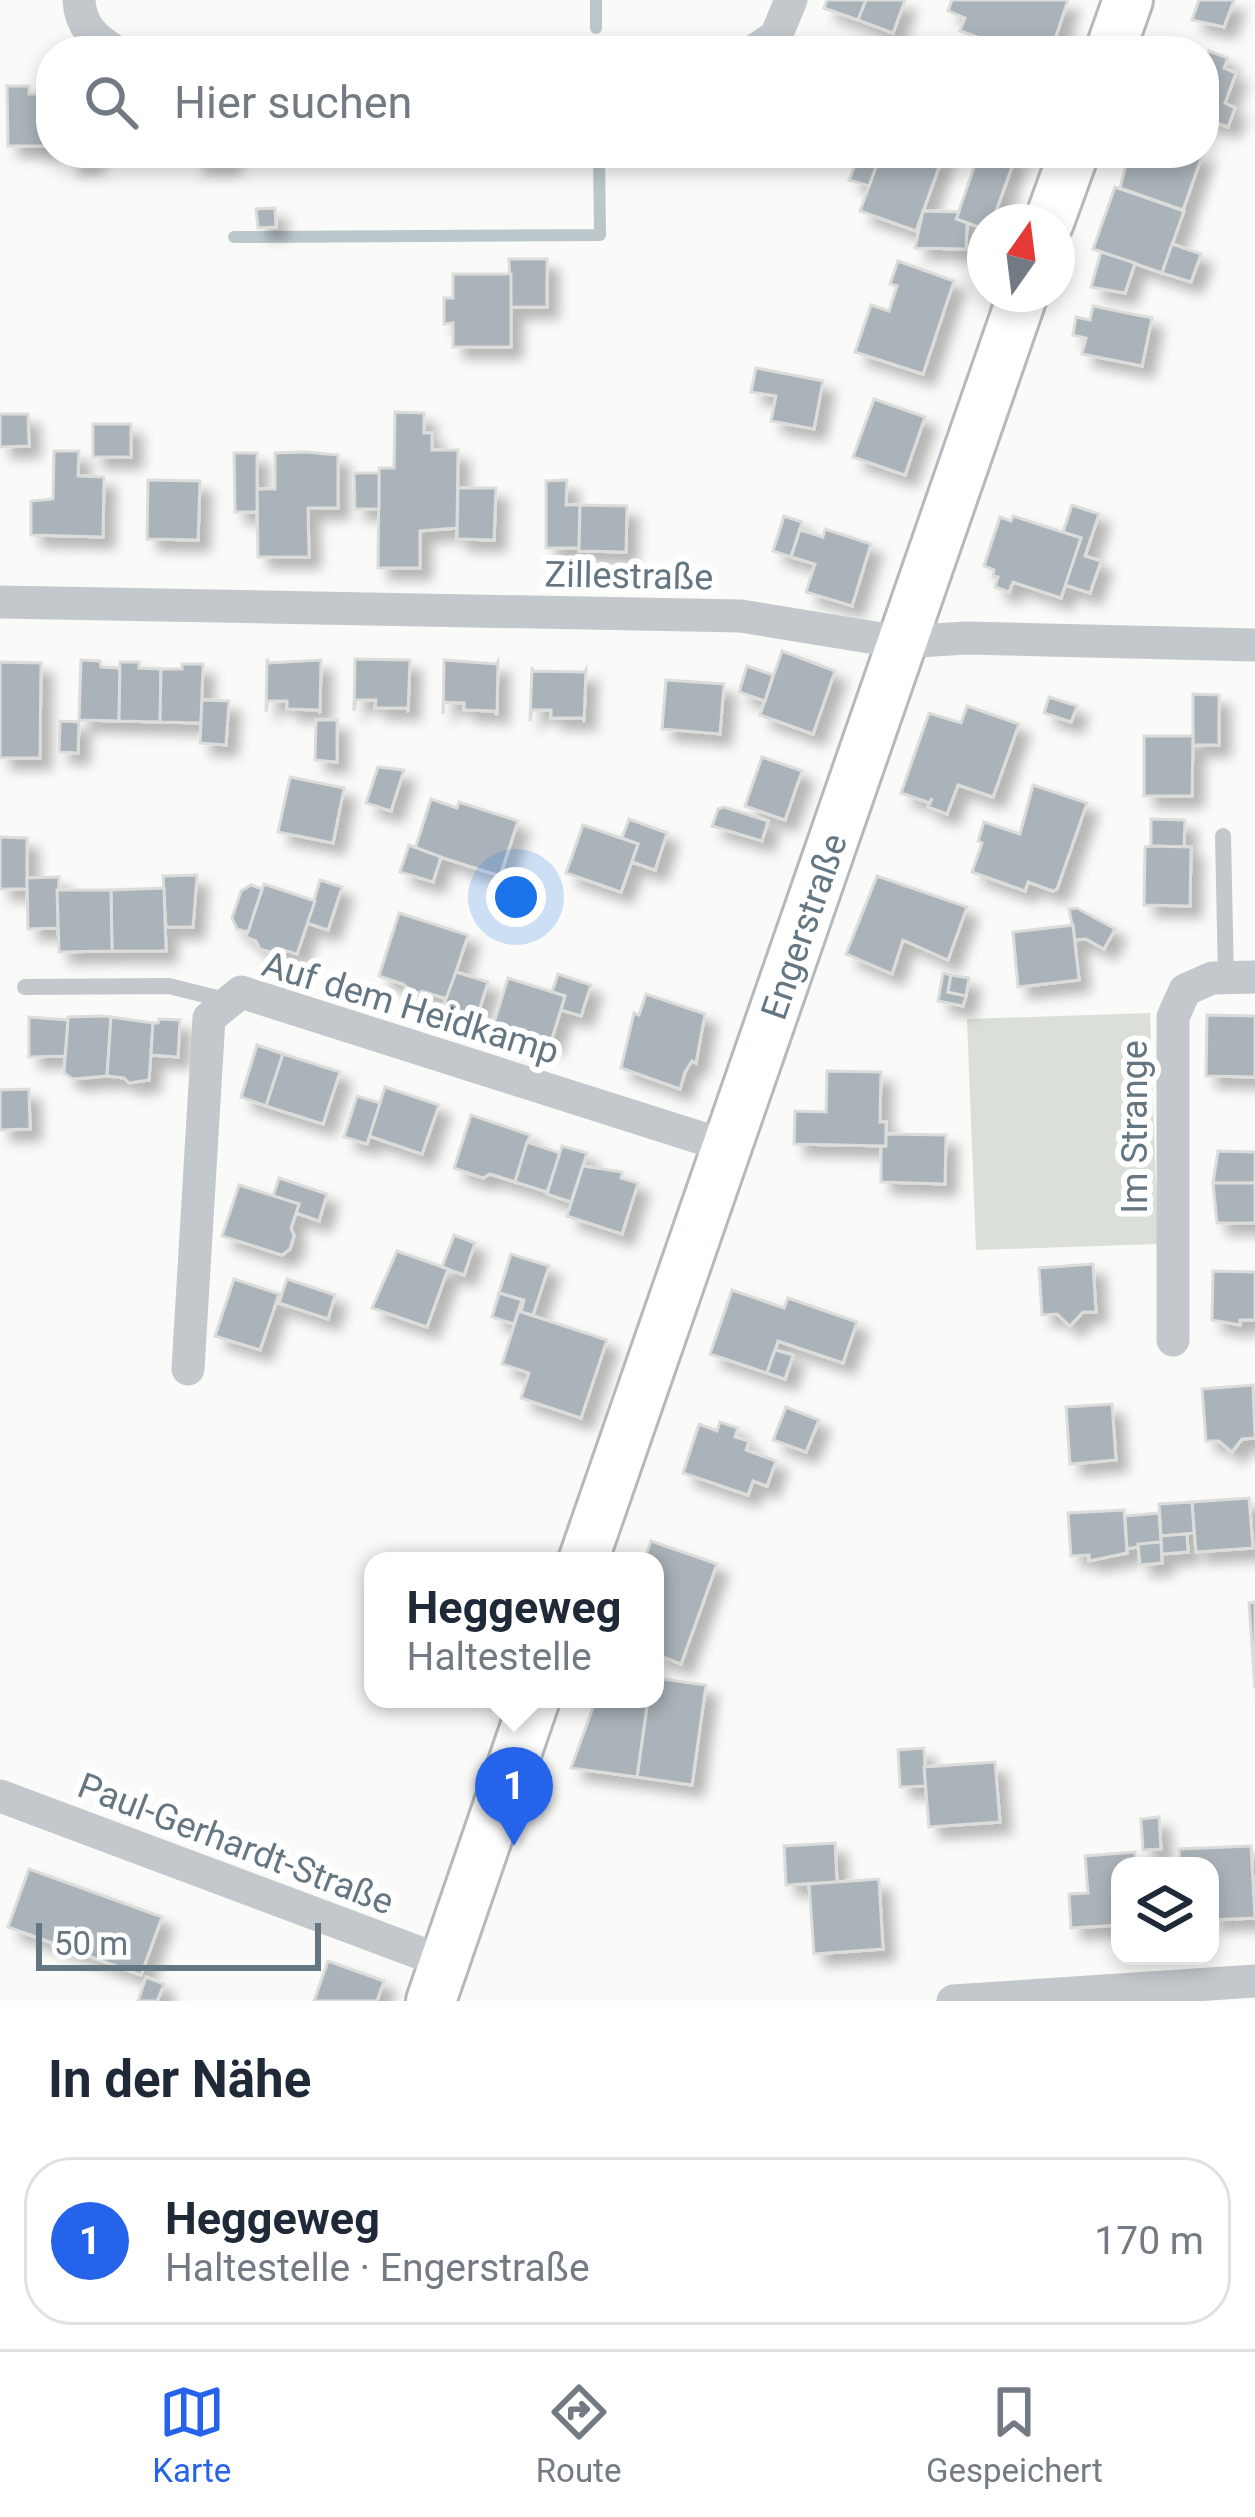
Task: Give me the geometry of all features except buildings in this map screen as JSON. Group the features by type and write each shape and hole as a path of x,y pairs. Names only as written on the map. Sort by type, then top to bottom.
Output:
{"main road":[{"path":"1115,36 1127,0"},
{"path":"1056,204 1069,168"},
{"name":"Engerstraße","path":"586,1552 1017,312"},
{"path":"438,1982 532,1708"}],"street":[{"path":"79,0 92,36"},
{"path":"776,36 790,0"},
{"name":"Zillestraße","path":"0,602 741,616 900,642 967,638 1255,645"},
{"name":"Im Strange","path":"1173,1340 1173,1017 1185,990 1212,978 1240,978"},
{"name":"Auf dem Heidkamp","path":"188,1369 209,1018 241,992 726,1146"},
{"name":"Paul-Gerhardt-Straße","path":"0,1796 438,1982"},
{"path":"953,2001 1255,1981"}],"lane":[{"path":"1223,836 1240,978"},
{"path":"25,987 170,986 229,1001"}],"shaded area":[{"path":"1150,1013 1158,1244 976,1250 967,1019"}],"waterway":[{"path":"596,0 596,28"},
{"path":"234,237 600,235 599,168"}],"place":[{"name":"Heggeweg","path":"514,1846"}]}
